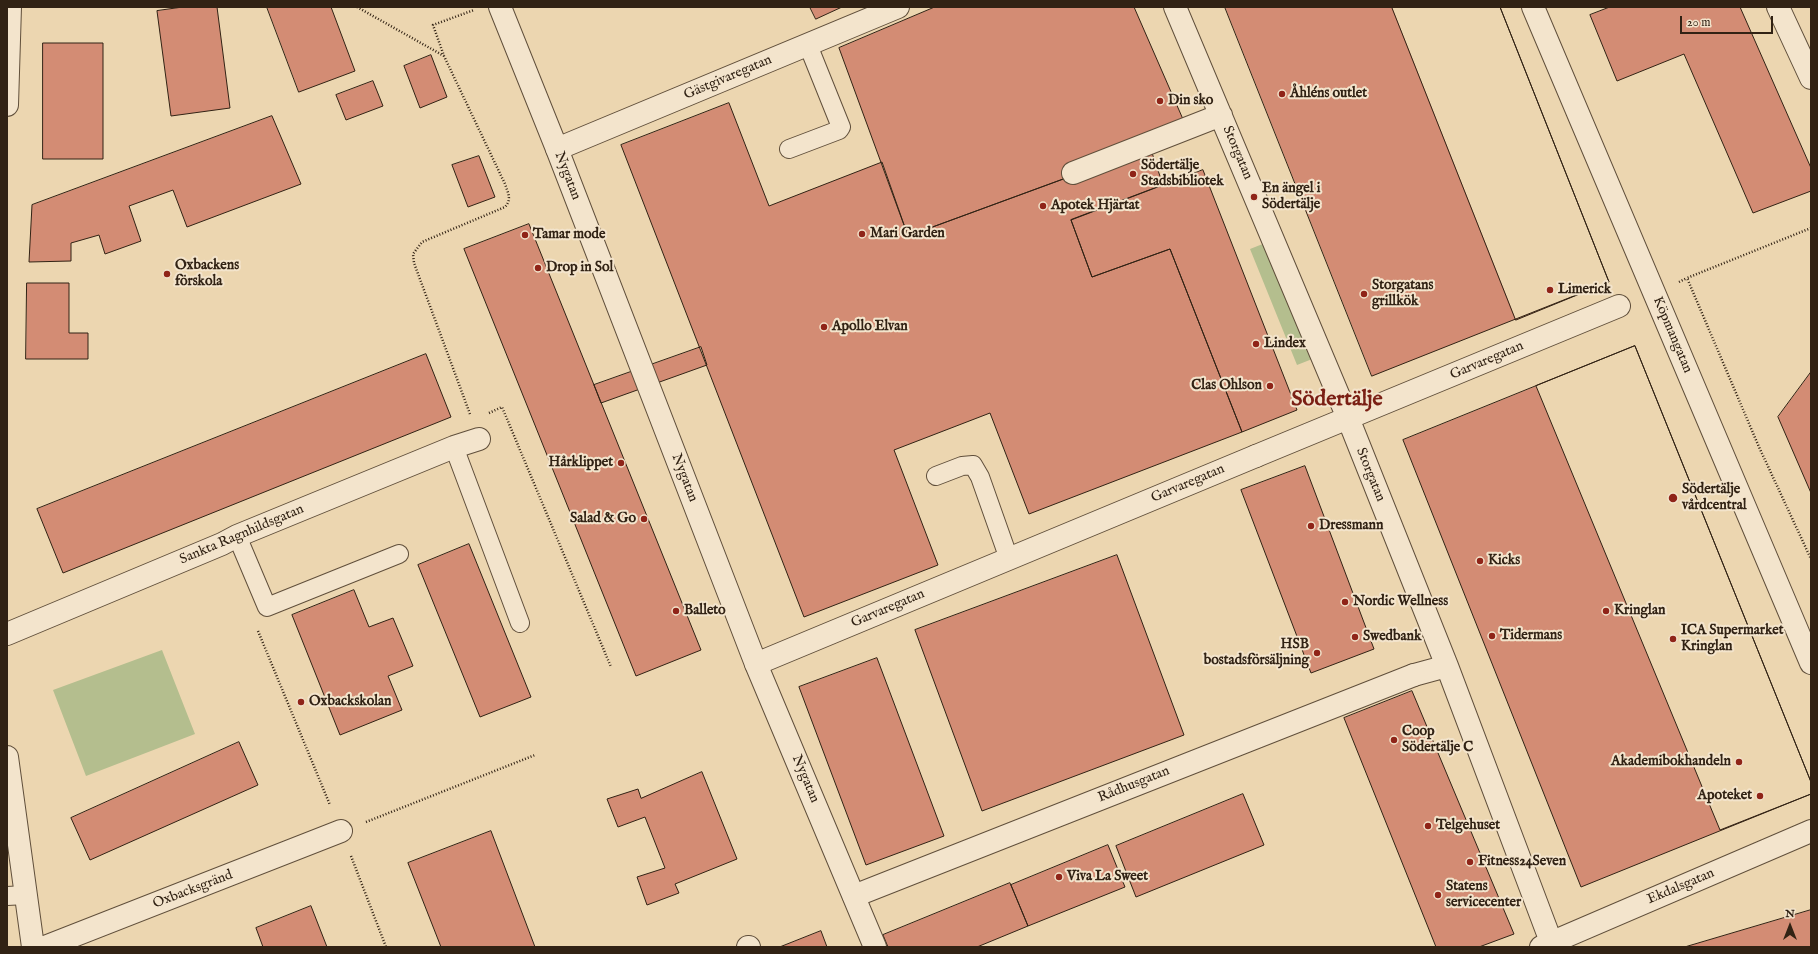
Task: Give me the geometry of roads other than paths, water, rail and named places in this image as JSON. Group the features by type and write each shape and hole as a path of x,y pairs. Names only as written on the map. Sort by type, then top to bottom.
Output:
{"street":[{"path":"7,105 10,7"},
{"name":"Nygatan","path":"500,7 557,149 756,664 875,947"},
{"name":"Gästgivaregatan","path":"557,149 898,7"},
{"name":"Storgatan","path":"1175,7 1348,418 1447,666 1549,945"},
{"name":"Köpmangatan","path":"1534,7 1811,663"},
{"path":"1778,7 1811,78"},
{"path":"1073,173 1221,115"},
{"name":"Garvaregatan","path":"756,664 1619,306"},
{"name":"Sankta Ragnhildsgatan","path":"7,634 222,544 237,536 454,447 476,429"},
{"name":"Rådhusgatan","path":"854,896 1414,675 1447,666"},
{"path":"7,757 17,896 34,945"},
{"name":"Ekdalsgatan","path":"1549,945 1811,831"},
{"name":"Oxbacksgränd","path":"34,945 341,832"}],"lane":[{"path":"789,149 839,130 841,127 808,45"},
{"path":"454,447 520,623"},
{"path":"936,476 962,466 973,465 980,477 1009,559"},
{"path":"237,536 267,607 399,554"}],"place":[{"name":"Åhléns outlet","path":"1282,94"},
{"name":"Din sko","path":"1160,101"},
{"name":"Södertälje Stadsbibliotek","path":"1133,174"},
{"name":"En ängel i Södertälje","path":"1254,197"},
{"name":"Apotek Hjärtat","path":"1043,206"},
{"name":"Mari Garden","path":"862,234"},
{"name":"Tamar mode","path":"525,235"},
{"name":"Drop in Sol","path":"538,268"},
{"name":"Oxbackens förskola","path":"167,274"},
{"name":"Limerick","path":"1550,290"},
{"name":"Storgatans grillkök","path":"1364,294"},
{"name":"Apollo Elvan","path":"824,327"},
{"name":"Lindex","path":"1256,344"},
{"name":"Clas Ohlson","path":"1270,386"},
{"name":"Hårklippet","path":"621,463"},
{"name":"Södertälje vårdcentral","path":"1673,498"},
{"name":"Salad & Go","path":"644,519"},
{"name":"Dressmann","path":"1311,526"},
{"name":"Kicks","path":"1480,561"},
{"name":"Nordic Wellness","path":"1345,602"},
{"name":"Balleto","path":"676,611"},
{"name":"Kringlan","path":"1606,611"},
{"name":"Tidermans","path":"1492,636"},
{"name":"Swedbank","path":"1355,637"},
{"name":"ICA Supermarket Kringlan","path":"1673,639"},
{"name":"HSB bostadsförsäljning","path":"1317,653"},
{"name":"Oxbackskolan","path":"301,702"},
{"name":"Coop Södertälje C","path":"1394,740"},
{"name":"Akademibokhandeln","path":"1739,762"},
{"name":"Apoteket","path":"1760,796"},
{"name":"Telgehuset","path":"1428,826"},
{"name":"Fitness24Seven","path":"1470,862"},
{"name":"Viva La Sweet","path":"1059,877"},
{"name":"Statens servicecenter","path":"1438,895"}],"district":[{"name":"Södertälje","path":"1337,400"}]}
